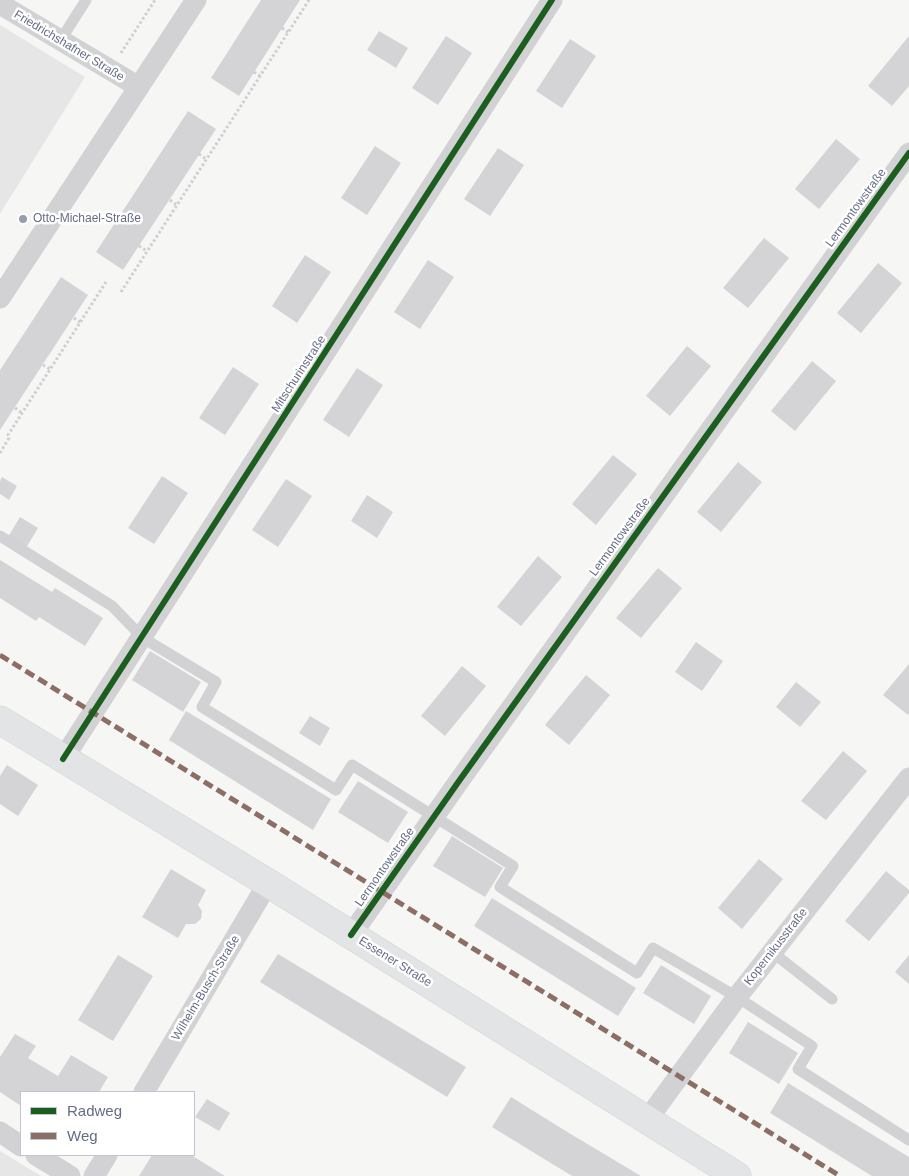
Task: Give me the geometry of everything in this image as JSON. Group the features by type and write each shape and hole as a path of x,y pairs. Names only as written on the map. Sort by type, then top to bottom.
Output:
{"main road":[{"name":"Essener Straße","path":"0,720 351,935 737,1176"}],"street":[{"name":"Friedrichshafner Straße","path":"0,298 196,0"},
{"name":"Mitschurinstraße","path":"63,759 143,638 552,0"},
{"name":"Friedrichshafner Straße","path":"0,4 139,87"},
{"name":"Lermontowstraße","path":"351,935 909,153"},
{"name":"Kopernikusstraße","path":"647,1120 737,997 909,778"},
{"name":"Wilhelm-Busch-Straße","path":"145,1091 268,884"},
{"path":"0,1132 20,1145"},
{"path":"38,1156 70,1176"},
{"path":"94,1176 105,1156"}],"lane":[{"path":"60,41 86,0"},
{"path":"0,536 112,606 143,638 216,682 202,707 336,790 352,765 513,866 500,887 637,972 652,948 737,997 812,1046 798,1069 909,1140"},
{"path":"772,952 832,999"}],"path":[{"path":"110,70 155,0"},
{"path":"121,292 309,0"},
{"path":"282,28 288,32"},
{"path":"254,72 260,76"},
{"path":"199,154 206,159"},
{"path":"170,200 177,205"},
{"path":"139,246 147,251"},
{"path":"0,453 9,438 8,435 106,282"},
{"path":"74,318 80,322"},
{"path":"43,365 50,369"},
{"path":"15,408 22,413"}],"shaded area":[{"path":"0,25 85,77 0,214"},
{"path":"0,1151 41,1176 0,1176"}],"building":[{"path":"261,0 300,0 239,96 211,78"},
{"path":"379,31 408,48 396,68 367,50"},
{"path":"446,36 472,53 438,105 412,88"},
{"path":"909,36 909,86 892,106 868,86"},
{"path":"570,39 596,56 562,108 536,91"},
{"path":"188,111 216,129 123,270 96,252"},
{"path":"836,139 860,159 819,209 795,189"},
{"path":"375,146 401,163 367,215 341,198"},
{"path":"498,148 524,165 490,216 464,199"},
{"path":"764,238 789,258 748,308 723,288"},
{"path":"305,255 331,272 297,323 272,306"},
{"path":"428,260 454,277 420,329 394,312"},
{"path":"878,263 902,283 861,333 837,313"},
{"path":"61,277 88,295 0,430 0,370"},
{"path":"687,346 711,366 670,416 646,396"},
{"path":"812,361 836,381 795,431 771,411"},
{"path":"233,367 259,384 225,435 199,418"},
{"path":"357,368 383,385 349,437 323,420"},
{"path":"613,455 637,474 596,525 572,504"},
{"path":"738,462 762,482 721,532 697,512"},
{"path":"162,476 188,493 154,544 128,528"},
{"path":"2,477 17,486 9,500 0,494 0,481"},
{"path":"286,479 312,496 278,547 252,530"},
{"path":"367,495 393,512 377,538 351,521"},
{"path":"20,517 38,528 26,548 8,537"},
{"path":"538,556 562,577 521,626 497,607"},
{"path":"0,560 52,592 55,588 103,618 85,646 39,617 36,621 0,598"},
{"path":"658,568 682,588 641,638 616,618"},
{"path":"696,642 723,661 702,691 675,672"},
{"path":"150,651 201,682 183,712 132,680"},
{"path":"909,664 909,713 908,715 883,695"},
{"path":"462,666 486,686 445,736 421,716"},
{"path":"586,675 610,695 569,745 545,725"},
{"path":"796,682 821,702 800,727 776,707"},
{"path":"186,711 331,799 313,830 169,740"},
{"path":"310,716 330,728 320,746 299,733"},
{"path":"843,751 867,771 826,820 801,801"},
{"path":"7,765 38,785 18,816 0,804 0,776"},
{"path":"358,781 408,812 388,843 338,812"},
{"path":"452,836 503,868 485,897 433,866"},
{"path":"759,859 783,879 742,929 718,908"},
{"path":"171,869 206,890 198,905 202,911 201,919 195,924 186,924 178,938 142,917"},
{"path":"886,871 909,890 909,893 869,941 845,921"},
{"path":"492,898 636,988 618,1016 474,926"},
{"path":"278,954 466,1067 447,1097 260,982"},
{"path":"118,955 153,976 113,1041 78,1020"},
{"path":"909,955 909,984 895,972"},
{"path":"661,965 711,996 694,1024 643,993"},
{"path":"748,1022 798,1053 779,1084 729,1053"},
{"path":"15,1034 36,1046 28,1058 58,1076 71,1055 108,1077 100,1091 20,1091 20,1105 0,1092 0,1057"},
{"path":"788,1083 909,1157 909,1176 872,1176 770,1113"},
{"path":"511,1097 641,1176 572,1176 492,1127"},
{"path":"207,1099 230,1113 219,1131 195,1117"},
{"path":"151,1156 193,1156 225,1176 139,1176"}],"marked path":[{"path":"0,655 840,1176"}],"cycle path":[{"path":"63,759 552,0"},
{"path":"351,935 459,781 909,153"}],"place":[{"name":"Otto-Michael-Straße","path":"23,219"}]}
